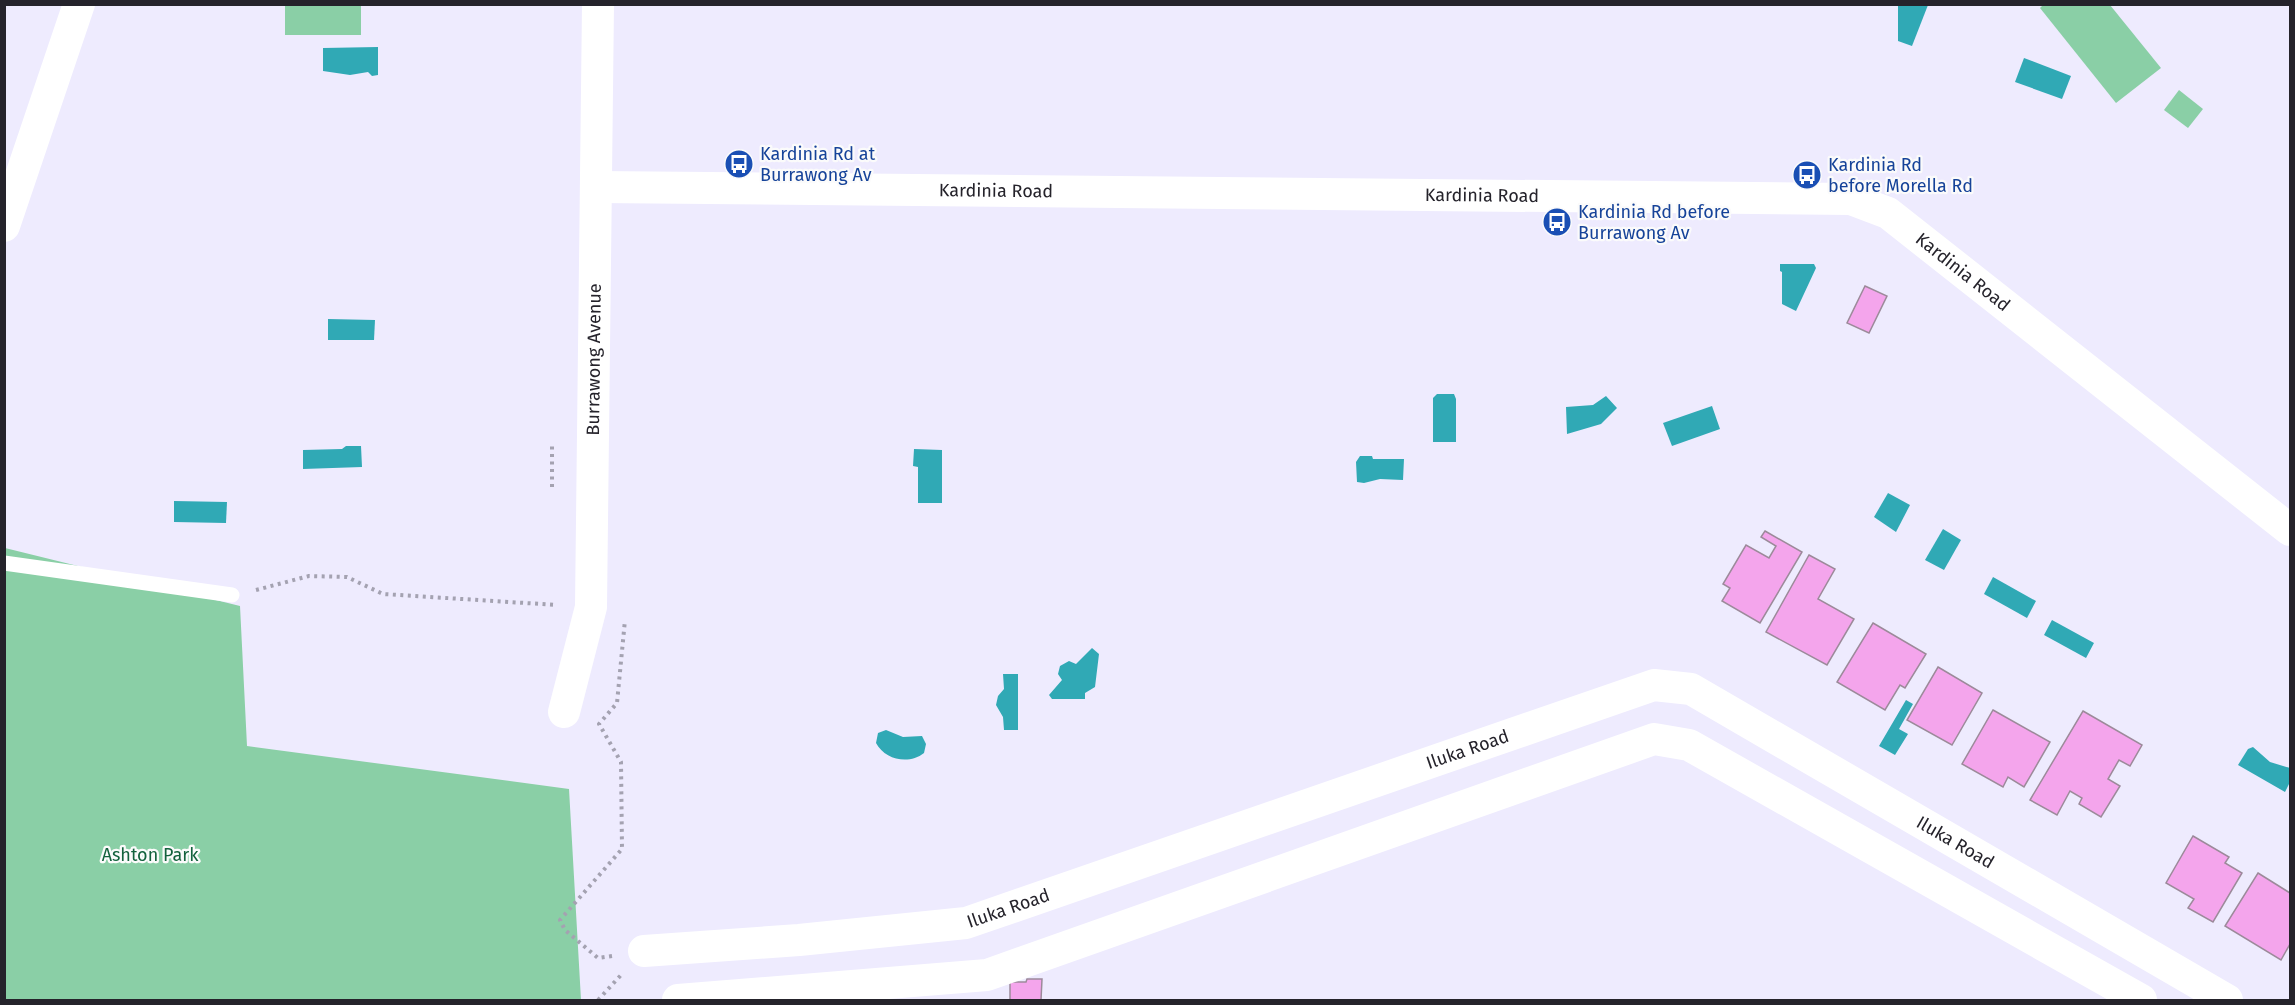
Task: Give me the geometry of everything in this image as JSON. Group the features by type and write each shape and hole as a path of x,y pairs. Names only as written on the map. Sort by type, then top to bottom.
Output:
{"street":[{"path":"4,226 79,4"},
{"name":"Burrawong Avenue","path":"564,712 591,607 598,4"},
{"name":"Kardinia Road","path":"597,187 1851,199 1888,213 2290,530"},
{"name":"Iluka Road","path":"644,951 799,940 966,923 1654,685 1691,689 2227,1000"},
{"path":"678,1000 987,975 1654,739 1689,745 2141,1000"}],"lane":[{"path":"4,563 232,595"}],"path":[{"path":"552,444 552,487"},
{"path":"232,595 309,576 347,577 383,594 591,607"},
{"path":"598,958 565,930 560,920 622,849 621,762 599,724 617,703 625,620"}],"green space":[{"path":"2044,4 2110,5 2161,68 2116,103 2040,8"},
{"path":"285,5 361,5 361,35 285,35"},
{"path":"2179,90 2203,109 2188,128 2164,110"},
{"name":"Ashton Park","path":"5,548 240,606 247,746 569,789 581,1000 5,1000"}],"water":[{"path":"1898,5 1928,5 1912,46 1898,41"},
{"path":"378,47 378,75 372,76 368,72 350,75 323,71 323,48"},
{"path":"2024,58 2071,76 2062,99 2015,82"},
{"path":"1780,264 1814,264 1816,268 1796,311 1782,304"},
{"path":"328,319 375,320 374,340 328,340"},
{"path":"1437,394 1454,394 1456,399 1456,442 1433,442 1433,398"},
{"path":"1606,396 1617,408 1601,424 1567,434 1566,407 1593,405"},
{"path":"1712,406 1720,429 1672,446 1663,423"},
{"path":"346,446 361,446 362,467 303,469 303,450 342,449"},
{"path":"914,449 942,450 942,503 918,503 918,467 913,466"},
{"path":"1360,456 1372,456 1373,459 1404,459 1403,480 1380,479 1364,483 1357,482 1356,462"},
{"path":"1888,493 1910,505 1896,532 1874,517"},
{"path":"174,501 227,502 226,523 174,522"},
{"path":"1943,529 1961,540 1944,570 1925,560"},
{"path":"1993,577 2036,601 2027,618 1984,594"},
{"path":"2052,620 2094,643 2086,658 2044,635"},
{"path":"1092,648 1099,654 1095,687 1085,693 1085,699 1052,699 1049,695 1062,680 1058,674 1060,666 1069,661 1076,664"},
{"path":"1003,674 1018,674 1018,730 1004,730 1003,717 996,705 998,696 1004,689"},
{"path":"1906,700 1913,704 1899,729 1908,734 1895,755 1879,746"},
{"path":"886,730 903,737 922,736 926,744 924,753 905,760 891,757 876,743 878,733"},
{"path":"2253,747 2270,762 2290,768 2290,782 2285,792 2238,765 2248,749"}],"building":[{"path":"1865,286 1887,296 1869,333 1847,323"},
{"path":"1765,531 1802,552 1760,623 1722,601 1730,588 1723,584 1746,545 1769,558 1776,546 1761,537"},
{"path":"1809,555 1835,569 1818,599 1854,619 1827,665 1766,632"},
{"path":"1873,623 1926,654 1905,688 1900,685 1885,710 1837,682"},
{"path":"1938,667 1982,693 1952,745 1907,720"},
{"path":"1993,710 2050,742 2024,787 2008,777 2003,787 1962,764"},
{"path":"2083,711 2142,745 2130,766 2119,760 2108,779 2120,786 2101,817 2079,804 2082,798 2070,791 2057,815 2030,800"},
{"path":"2193,836 2229,857 2225,863 2242,873 2213,922 2188,908 2194,899 2166,883"},
{"path":"2258,873 2290,893 2290,944 2281,960 2225,926"},
{"path":"1027,979 1042,979 1041,1000 1010,1000 1010,982 1026,982"}],"place":[{"name":"Kardinia Rd at Burrawong Av","path":"739,164"},
{"name":"Kardinia Rd before Morella Rd","path":"1807,175"},
{"name":"Kardinia Rd before Burrawong Av","path":"1557,222"}]}
